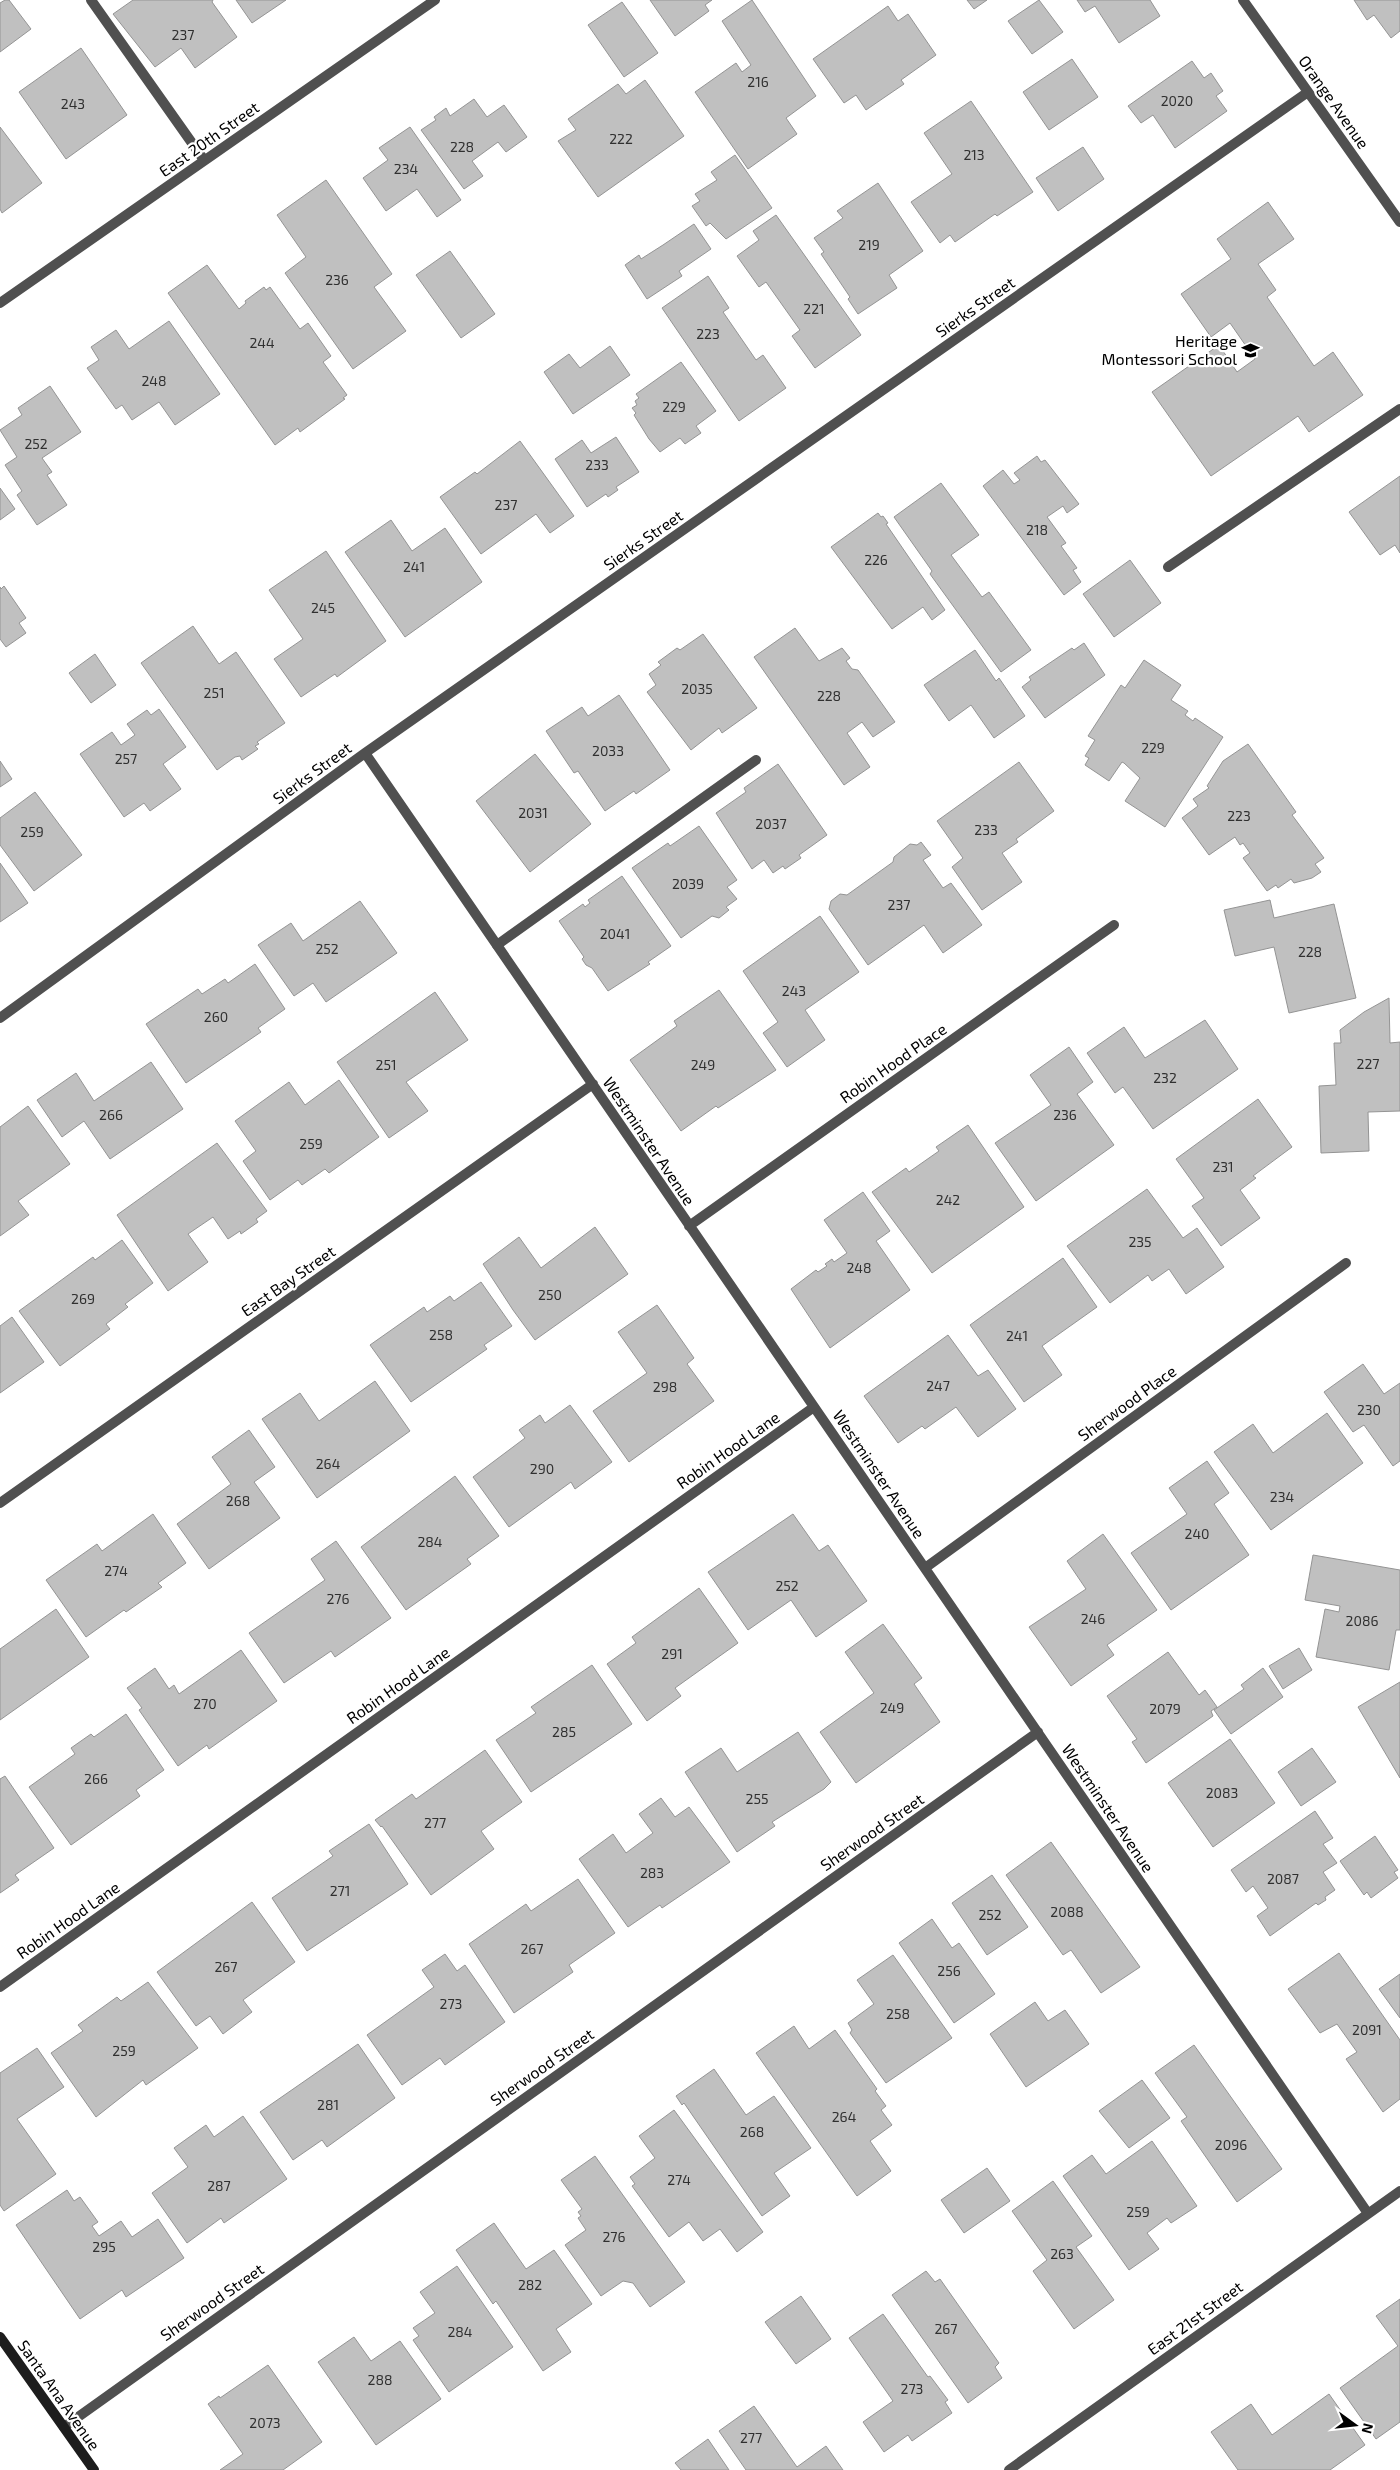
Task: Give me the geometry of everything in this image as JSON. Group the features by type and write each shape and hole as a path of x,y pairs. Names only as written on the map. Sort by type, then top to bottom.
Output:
{"street":[{"path":"91,0 204,160"},
{"name":"East 20th Street","path":"0,303 435,0"},
{"name":"Orange Avenue","path":"1243,0 1400,222"},
{"name":"Sierks Street","path":"0,1018 366,753 1308,92"},
{"path":"1168,567 1400,410"},
{"name":"Westminster Avenue","path":"366,753 1367,2212"},
{"path":"497,946 756,760"},
{"name":"Robin Hood Place","path":"689,1226 1114,925"},
{"name":"East Bay Street","path":"0,1503 593,1084"},
{"name":"Sherwood Place","path":"924,1568 1346,1263"},
{"name":"Robin Hood Lane","path":"0,1987 814,1407"},
{"name":"Sherwood Street","path":"64,2427 1038,1732"},
{"name":"East 21st Street","path":"1008,2470 1367,2212 1400,2191"},
{"name":"Santa Ana Avenue","path":"0,2337 94,2470"}],"building":[{"path":"9,0 31,29 0,52 0,3"},
{"path":"133,0 213,0 212,2 237,37 195,68 181,48 155,67 113,14"},
{"path":"236,0 286,0 252,23"},
{"path":"650,0 712,0 705,5 709,11 675,36"},
{"path":"752,0 816,96 786,118 797,134 748,169 695,92 736,63 742,72 751,65 722,21"},
{"path":"967,0 987,0 974,9"},
{"path":"1039,0 1063,32 1032,54 1008,21"},
{"path":"1077,0 1150,0 1160,16 1119,43 1095,6 1085,12"},
{"path":"1354,0 1400,0 1400,31 1391,38 1374,15 1367,20"},
{"path":"622,2 658,53 624,77 588,25"},
{"path":"888,6 898,21 908,14 936,55 901,80 904,84 866,110 856,95 844,103 813,59"},
{"path":"81,48 127,115 66,159 19,92"},
{"path":"1072,59 1098,97 1049,130 1023,92"},
{"path":"1192,61 1204,78 1211,73 1223,91 1216,96 1227,111 1175,148 1153,115 1141,123 1128,106"},
{"path":"645,80 684,136 598,197 558,141 576,130 568,119 618,84 626,94"},
{"path":"474,99 487,117 504,105 527,137 506,152 498,142 472,161 483,176 464,189 421,130 436,120 434,117 446,108 450,116"},
{"path":"971,101 1033,192 997,216 995,214 955,242 950,235 940,243 911,202 952,174 924,133"},
{"path":"0,127 42,183 2,213 0,209"},
{"path":"410,127 461,200 437,217 417,189 386,211 363,178 388,160 379,148"},
{"path":"1083,147 1104,179 1058,211 1036,178"},
{"path":"735,155 772,208 726,239 710,223 706,226 692,206 700,201 695,194 717,180 711,172"},
{"path":"326,180 392,274 374,287 406,331 353,369 285,273 306,257 277,215"},
{"path":"878,183 923,251 889,275 897,288 858,314 848,299 850,297 821,254 824,252 814,238 843,218 837,211"},
{"path":"1268,202 1294,239 1258,264 1276,290 1267,297 1314,366 1333,352 1363,395 1309,432 1298,416 1211,476 1152,392 1219,345 1237,372 1255,359 1230,323 1211,337 1181,294 1231,259 1217,239"},
{"path":"776,215 861,335 815,368 792,336 800,330 766,282 759,287 737,256 759,240 753,231"},
{"path":"694,224 711,249 679,271 682,276 647,299 625,265 639,255 641,259"},
{"path":"450,251 495,314 461,338 416,275"},
{"path":"207,265 239,309 246,303 245,301 264,287 266,290 270,287 300,329 308,323 331,356 323,362 347,395 343,398 345,399 300,432 298,428 275,445 168,293"},
{"path":"708,276 729,308 723,312 756,360 763,355 786,388 739,421 662,308"},
{"path":"169,321 220,394 175,425 159,402 132,420 122,405 116,409 87,368 99,360 91,347 116,330 129,349"},
{"path":"610,346 630,375 573,414 544,372 569,354 580,368"},
{"path":"681,362 716,411 696,426 701,433 685,444 680,438 660,452 649,439 634,415 636,413 632,408 637,405 635,401 639,398 636,394"},
{"path":"50,386 81,432 42,458 52,472 47,475 67,505 37,525 17,495 22,491 5,465 17,457 0,430 22,415 18,408"},
{"path":"616,437 639,472 616,487 618,490 608,497 606,494 587,507 555,459 582,440 591,453"},
{"path":"520,441 574,516 550,533 536,514 481,554 440,497 475,472 477,474"},
{"path":"1037,456 1041,462 1045,460 1079,504 1067,513 1063,506 1047,517 1066,543 1061,546 1077,568 1073,570 1081,582 1064,595 983,486 1003,470 1014,484 1020,480 1014,473"},
{"path":"1400,476 1400,553 1395,545 1380,555 1349,512"},
{"path":"941,483 979,535 951,555 982,597 989,592 1031,650 1001,672 930,574 932,571 894,517"},
{"path":"0,488 15,509 0,520"},
{"path":"878,513 888,523 886,524 945,610 932,620 923,607 892,629 831,547"},
{"path":"391,520 412,551 445,528 482,582 405,637 345,552"},
{"path":"326,551 386,641 337,677 335,674 301,697 274,659 303,639 269,590"},
{"path":"1130,560 1161,603 1114,637 1083,594"},
{"path":"4,586 26,618 19,623 26,633 6,647 0,639 0,587 1,589"},
{"path":"193,626 219,664 236,652 285,723 257,742 259,744 255,746 258,749 242,760 240,756 235,757 217,770 141,663"},
{"path":"795,628 819,661 842,648 850,658 846,661 852,669 858,670 895,722 873,737 862,722 847,733 870,767 844,785 754,657"},
{"path":"703,634 757,708 722,733 719,728 691,750 647,692 656,685 649,674 661,665 658,662 677,648 680,650"},
{"path":"1084,643 1105,675 1045,718 1022,687 1031,680 1029,677 1072,648 1074,650"},
{"path":"975,650 996,681 999,678 1025,716 994,738 971,705 949,721 924,685"},
{"path":"95,654 116,685 91,703 69,673"},
{"path":"1144,660 1181,685 1171,700 1188,711 1185,715 1193,721 1195,718 1223,737 1165,827 1125,801 1140,778 1124,763 1122,762 1109,781 1085,765 1089,758 1085,756 1095,740 1088,736 1121,685 1125,688"},
{"path":"619,695 670,770 636,794 634,791 605,811 578,771 574,773 546,731 582,707 588,716"},
{"path":"159,709 186,747 163,764 181,789 150,811 144,803 124,817 80,754 112,732 121,745 135,735 127,724 147,710 151,715"},
{"path":"1248,744 1296,812 1292,815 1324,858 1315,864 1321,872 1312,878 1294,883 1291,879 1278,888 1276,885 1267,891 1243,858 1250,853 1243,843 1240,845 1235,837 1209,855 1182,818 1198,806 1193,799 1209,788 1207,786 1223,761"},
{"path":"535,754 591,824 530,872 476,801"},
{"path":"0,761 12,779 0,787"},
{"path":"1019,762 1054,811 1016,839 1018,842 1002,853 1022,882 982,910 952,867 963,858 937,821"},
{"path":"778,764 827,835 799,855 801,858 785,869 783,866 773,873 764,860 752,869 716,813 746,792 744,788"},
{"path":"35,792 82,855 34,891 0,845 0,818"},
{"path":"699,826 737,880 727,887 737,899 726,907 729,910 719,918 712,916 681,938 632,868 668,843 670,846"},
{"path":"921,842 931,855 923,860 943,888 951,883 982,925 943,953 924,925 868,965 829,909 831,901 840,894 847,895 893,862 894,857 910,844 917,845"},
{"path":"0,863 28,903 0,922"},
{"path":"622,876 671,946 648,962 650,964 608,991 592,968 586,965 582,959 584,957 559,921 583,904 585,907 590,903 588,900"},
{"path":"1270,900 1274,918 1334,904 1356,998 1289,1013 1274,947 1235,956 1224,910"},
{"path":"360,901 397,953 326,1002 313,983 294,996 258,945 291,923 303,941"},
{"path":"820,916 859,972 805,1010 825,1040 787,1067 763,1033 778,1022 743,971"},
{"path":"255,964 285,1009 258,1028 261,1032 186,1083 146,1024 198,989 202,994 225,979 228,983"},
{"path":"719,990 776,1070 718,1108 716,1106 681,1131 630,1060 677,1026 674,1021"},
{"path":"435,992 468,1040 406,1082 428,1111 389,1138 337,1062"},
{"path":"1389,998 1390,1043 1400,1042 1400,1111 1368,1112 1369,1151 1321,1153 1319,1086 1336,1085 1334,1043 1341,1043 1340,1030 1364,1012"},
{"path":"1205,1020 1238,1069 1153,1129 1123,1087 1115,1093 1087,1053 1124,1027 1145,1058"},
{"path":"1069,1047 1093,1082 1077,1094 1114,1145 1036,1201 995,1143 1051,1105 1030,1075"},
{"path":"151,1062 183,1109 110,1159 84,1121 62,1137 37,1100 76,1073 94,1101"},
{"path":"339,1080 379,1137 329,1173 325,1169 302,1185 298,1180 270,1200 243,1161 256,1151 235,1121 289,1082 305,1105"},
{"path":"1258,1099 1292,1147 1253,1176 1256,1178 1240,1190 1260,1218 1221,1246 1192,1206 1204,1198 1176,1159"},
{"path":"28,1106 70,1164 18,1201 29,1215 0,1236 0,1127"},
{"path":"968,1125 1024,1207 932,1273 872,1192 906,1168 909,1172 939,1151 936,1147"},
{"path":"217,1143 267,1211 256,1219 258,1222 241,1234 240,1231 228,1239 213,1217 188,1234 208,1262 168,1291 117,1215"},
{"path":"1147,1189 1183,1238 1197,1228 1224,1267 1186,1294 1169,1269 1152,1281 1148,1275 1110,1303 1067,1246"},
{"path":"863,1192 890,1231 876,1241 910,1290 830,1348 791,1289 816,1270 818,1272 827,1266 825,1264 832,1259 834,1262 847,1253 824,1220"},
{"path":"595,1227 628,1274 535,1340 483,1264 519,1237 541,1268"},
{"path":"122,1240 153,1283 125,1304 128,1307 106,1324 110,1329 60,1366 19,1311 93,1257 95,1260"},
{"path":"1063,1258 1097,1307 1042,1346 1062,1375 1024,1402 970,1325"},
{"path":"481,1282 512,1326 484,1345 487,1349 411,1402 370,1345 424,1307 427,1312 450,1296 454,1301"},
{"path":"657,1305 694,1358 687,1364 714,1401 629,1462 593,1411 647,1373 618,1332"},
{"path":"12,1317 44,1362 0,1393 0,1326"},
{"path":"948,1335 978,1376 988,1370 1016,1409 978,1437 956,1407 925,1429 922,1426 898,1443 864,1396"},
{"path":"1363,1364 1384,1394 1400,1383 1400,1461 1393,1466 1364,1425 1353,1432 1324,1392"},
{"path":"375,1381 410,1431 317,1498 262,1419 300,1393 319,1421"},
{"path":"570,1405 612,1462 575,1489 571,1482 509,1527 473,1477 525,1438 519,1430 540,1415 545,1423"},
{"path":"1327,1413 1363,1463 1271,1530 1214,1452 1253,1424 1273,1453"},
{"path":"249,1430 275,1467 254,1482 280,1518 209,1569 177,1524 231,1484 212,1457"},
{"path":"1207,1461 1229,1493 1214,1504 1249,1555 1171,1610 1131,1553 1187,1514 1169,1488"},
{"path":"455,1476 499,1536 467,1559 471,1564 406,1610 361,1547"},
{"path":"153,1514 186,1563 158,1583 162,1587 126,1612 124,1610 86,1637 46,1580 97,1544 102,1551"},
{"path":"793,1514 819,1551 828,1545 867,1601 816,1637 791,1600 748,1630 708,1572"},
{"path":"1103,1534 1157,1610 1107,1645 1114,1655 1071,1686 1029,1627 1086,1589 1067,1561"},
{"path":"336,1541 391,1618 335,1657 331,1651 284,1683 249,1633 325,1580 311,1559"},
{"path":"1313,1555 1400,1570 1400,1630 1396,1630 1389,1670 1316,1657 1325,1609 1339,1612 1340,1606 1305,1600"},
{"path":"699,1588 738,1643 675,1688 681,1696 647,1721 607,1664 636,1643 632,1637"},
{"path":"56,1609 89,1657 0,1720 0,1649"},
{"path":"883,1624 922,1678 914,1684 940,1722 856,1783 820,1732 874,1693 845,1652"},
{"path":"1299,1648 1312,1670 1283,1689 1269,1666"},
{"path":"241,1650 277,1701 209,1749 207,1745 178,1766 139,1710 142,1708 127,1688 155,1668 169,1689 174,1685 179,1694"},
{"path":"1168,1652 1199,1695 1205,1690 1217,1707 1211,1711 1213,1716 1146,1763 1132,1742 1137,1739 1107,1696"},
{"path":"592,1665 632,1724 531,1792 496,1740 536,1713 531,1707"},
{"path":"1263,1668 1283,1697 1231,1734 1214,1710 1244,1689 1241,1685"},
{"path":"1400,1682 1400,1778 1358,1707"},
{"path":"126,1714 164,1770 136,1790 140,1796 71,1845 29,1787 75,1754 71,1748 91,1734 94,1737"},
{"path":"798,1732 831,1782 824,1789 772,1822 775,1826 737,1852 685,1772 721,1748 737,1772"},
{"path":"1230,1739 1275,1803 1213,1847 1168,1783"},
{"path":"1312,1748 1336,1782 1301,1806 1278,1772"},
{"path":"485,1750 522,1802 481,1831 494,1849 431,1895 382,1826 375,1820 412,1794 416,1799"},
{"path":"5,1776 54,1848 15,1875 19,1880 0,1893 0,1779"},
{"path":"661,1798 675,1817 689,1807 730,1862 662,1908 660,1905 628,1927 579,1859 613,1834 626,1853 653,1833 639,1814"},
{"path":"1315,1811 1333,1838 1323,1844 1337,1863 1323,1872 1335,1890 1325,1897 1326,1900 1318,1905 1316,1903 1270,1936 1257,1916 1268,1908 1253,1886 1246,1892 1231,1870"},
{"path":"369,1824 408,1884 307,1951 272,1898 333,1856 329,1851"},
{"path":"1375,1836 1398,1870 1394,1872 1398,1878 1371,1898 1367,1892 1364,1895 1340,1861"},
{"path":"1051,1842 1140,1967 1101,1993 1071,1950 1063,1955 1006,1875"},
{"path":"992,1875 1028,1927 987,1955 952,1903"},
{"path":"578,1879 615,1933 569,1965 573,1972 514,2013 469,1944 526,1904 531,1911"},
{"path":"252,1902 295,1962 243,2000 252,2012 223,2034 210,2016 196,2026 157,1972"},
{"path":"932,1919 952,1948 959,1943 995,1994 954,2023 899,1943"},
{"path":"1339,1953 1400,2040 1400,2099 1383,2112 1346,2059 1357,2052 1337,2024 1320,2033 1288,1989"},
{"path":"445,1954 457,1971 465,1965 505,2022 445,2065 440,2058 402,2085 367,2035 434,1987 422,1970"},
{"path":"893,1955 952,2038 886,2083 850,2033 852,2030 848,2023 874,2004 857,1980"},
{"path":"1400,1974 1400,2018 1379,1989"},
{"path":"148,1982 198,2048 146,2085 143,2080 96,2117 51,2053 83,2031 78,2025 117,1997 121,2001"},
{"path":"1035,2002 1048,2021 1065,2010 1089,2044 1026,2087 990,2034"},
{"path":"794,2026 809,2049 835,2030 877,2089 875,2091 886,2106 881,2110 892,2125 870,2141 891,2171 857,2196 756,2053"},
{"path":"358,2044 395,2098 327,2147 322,2140 293,2160 260,2112"},
{"path":"1194,2045 1282,2169 1237,2202 1181,2121 1187,2117 1155,2073"},
{"path":"37,2048 64,2087 17,2119 56,2174 4,2211 0,2205 0,2073"},
{"path":"714,2069 746,2115 774,2096 811,2148 774,2173 790,2196 762,2216 684,2103 682,2105 676,2096"},
{"path":"1142,2080 1170,2118 1129,2148 1099,2111"},
{"path":"674,2110 763,2232 737,2252 720,2229 703,2241 689,2222 669,2237 632,2186 635,2184 630,2177 655,2158 639,2136"},
{"path":"243,2116 287,2179 224,2223 221,2218 187,2243 152,2193 188,2167 174,2148 206,2125 214,2137"},
{"path":"1152,2141 1197,2206 1171,2223 1167,2218 1147,2233 1159,2249 1129,2270 1063,2176 1092,2155 1106,2174"},
{"path":"595,2156 685,2282 650,2307 633,2283 623,2281 601,2296 565,2245 586,2230 578,2218 581,2216 578,2212 582,2209 561,2180"},
{"path":"987,2168 1010,2201 964,2233 941,2200"},
{"path":"1053,2181 1092,2236 1076,2247 1114,2300 1074,2329 1033,2271 1047,2260 1012,2211"},
{"path":"67,2190 74,2201 80,2197 98,2222 92,2226 99,2236 121,2221 132,2237 158,2219 184,2258 126,2297 122,2290 80,2319 16,2225"},
{"path":"494,2223 526,2269 554,2250 592,2304 556,2329 571,2352 543,2371 496,2301 493,2304 456,2250"},
{"path":"457,2266 513,2347 449,2392 413,2340 419,2336 413,2328 435,2313 420,2292"},
{"path":"926,2271 935,2282 940,2279 999,2363 995,2367 1002,2378 968,2403 892,2295"},
{"path":"801,2296 831,2339 796,2364 765,2322"},
{"path":"1400,2299 1400,2422 1376,2439 1340,2388 1398,2346 1376,2316"},
{"path":"883,2314 928,2377 930,2376 948,2400 945,2402 952,2413 912,2441 908,2435 884,2452 863,2422 893,2401 849,2338"},
{"path":"354,2337 371,2361 400,2341 441,2399 376,2445 318,2362"},
{"path":"268,2365 322,2442 283,2470 220,2470 243,2454 208,2404 219,2396 220,2398"},
{"path":"1329,2394 1365,2445 1330,2470 1238,2470 1211,2432 1251,2404 1272,2435"},
{"path":"754,2406 797,2467 826,2446 843,2470 746,2470 719,2431"},
{"path":"708,2439 729,2470 681,2470 675,2463"}],"place":[{"name":"Heritage Montessori School","path":"1251,350"}]}
